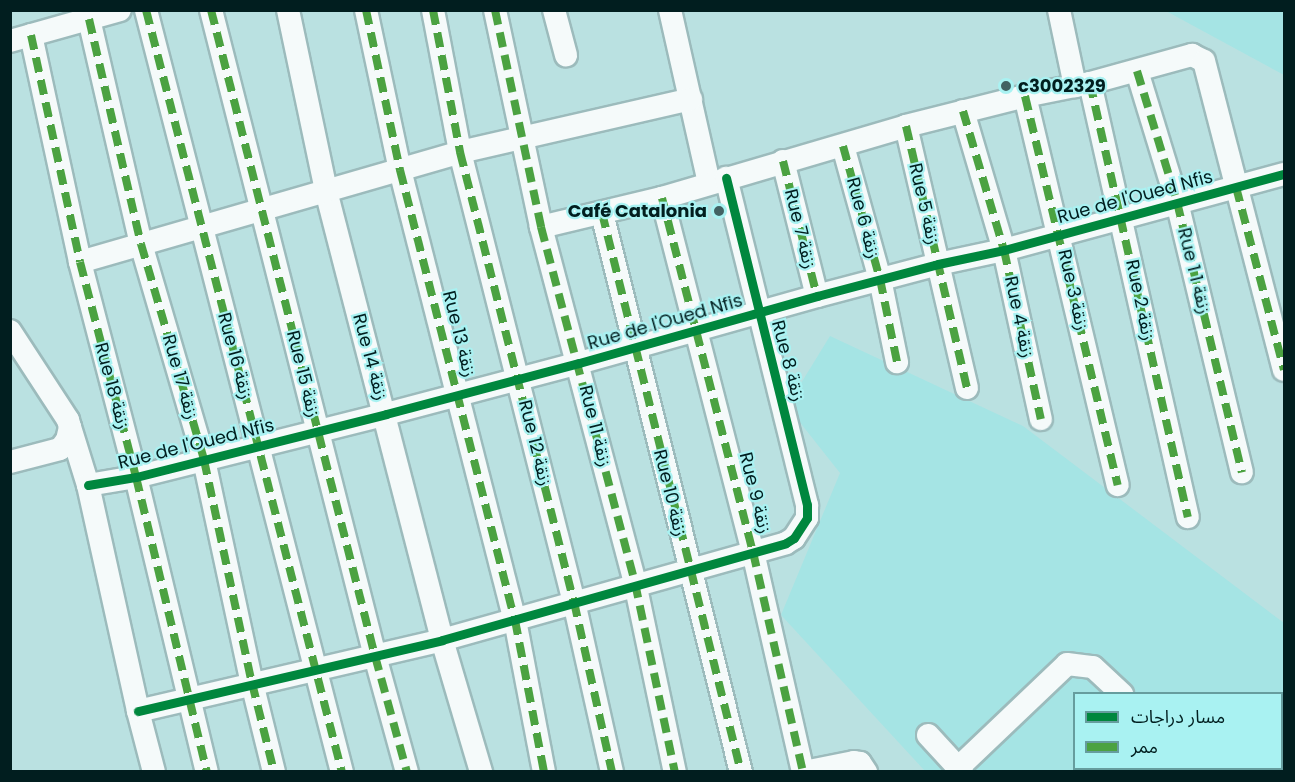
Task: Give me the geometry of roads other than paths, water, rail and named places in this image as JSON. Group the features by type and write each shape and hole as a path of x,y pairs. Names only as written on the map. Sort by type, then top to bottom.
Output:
{"street":[{"path":"21,38 120,10"},
{"name":"Rue 16 زنقة","path":"146,10 314,670 342,771"},
{"name":"Rue 15 زنقة","path":"211,10 317,431 407,771"},
{"name":"Rue 14 زنقة","path":"288,10 326,191 386,414 442,640 481,771"},
{"name":"Rue 13 زنقة","path":"366,10 400,170 515,620 544,771"},
{"name":"Rue 12 زنقة","path":"433,10 460,152 519,378 574,602 612,771"},
{"name":"Rue 11 زنقة","path":"495,10 542,227 635,584 675,771"},
{"path":"554,10 566,55"},
{"name":"Rue 8 زنقة","path":"670,10 691,99 757,313 784,409 807,505 807,518 794,538 753,552"},
{"name":"Rue 2 زنقة","path":"1059,10 1122,217 1188,517"},
{"name":"Rue 17 زنقة","path":"88,19 141,244 204,460 252,683 274,771"},
{"name":"Rue 18 زنقة","path":"21,38 136,477 207,771"},
{"path":"542,227 662,198 906,126 1025,96 1082,85 1192,55 1204,61 1284,370"},
{"name":"Rue 1 زنقة 1","path":"1137,71 1177,202 1242,472"},
{"name":"Rue 3 زنقة","path":"1025,96 1060,234 1118,485"},
{"path":"80,262 460,152 691,99"},
{"name":"Rue 4 زنقة","path":"963,111 1004,250 1041,420"},
{"name":"Rue 5 زنقة","path":"906,126 967,388"},
{"name":"Rue 6 زنقة","path":"843,146 880,279 897,362"},
{"name":"Rue 7 زنقة","path":"783,162 817,296"},
{"name":"Rue de l'Oued Nfis","path":"88,485 136,477 386,414 880,279 1004,250 1284,174"},
{"name":"Rue 9 زنقة","path":"662,198 753,552 803,771"},
{"name":"Rue 10 زنقة","path":"602,213 741,771"},
{"path":"10,331 68,420 88,485 138,711 154,771"},
{"path":"10,462 60,449 68,440 70,427"},
{"path":"138,711 189,697 442,640 753,552"},
{"path":"928,735 961,770 1067,664 1093,667 1121,692"},
{"path":"803,771 854,762 860,763 866,771"}],"place":[{"name":"c3002329","path":"1006,86"},
{"name":"Café Catalonia","path":"719,211"}]}
